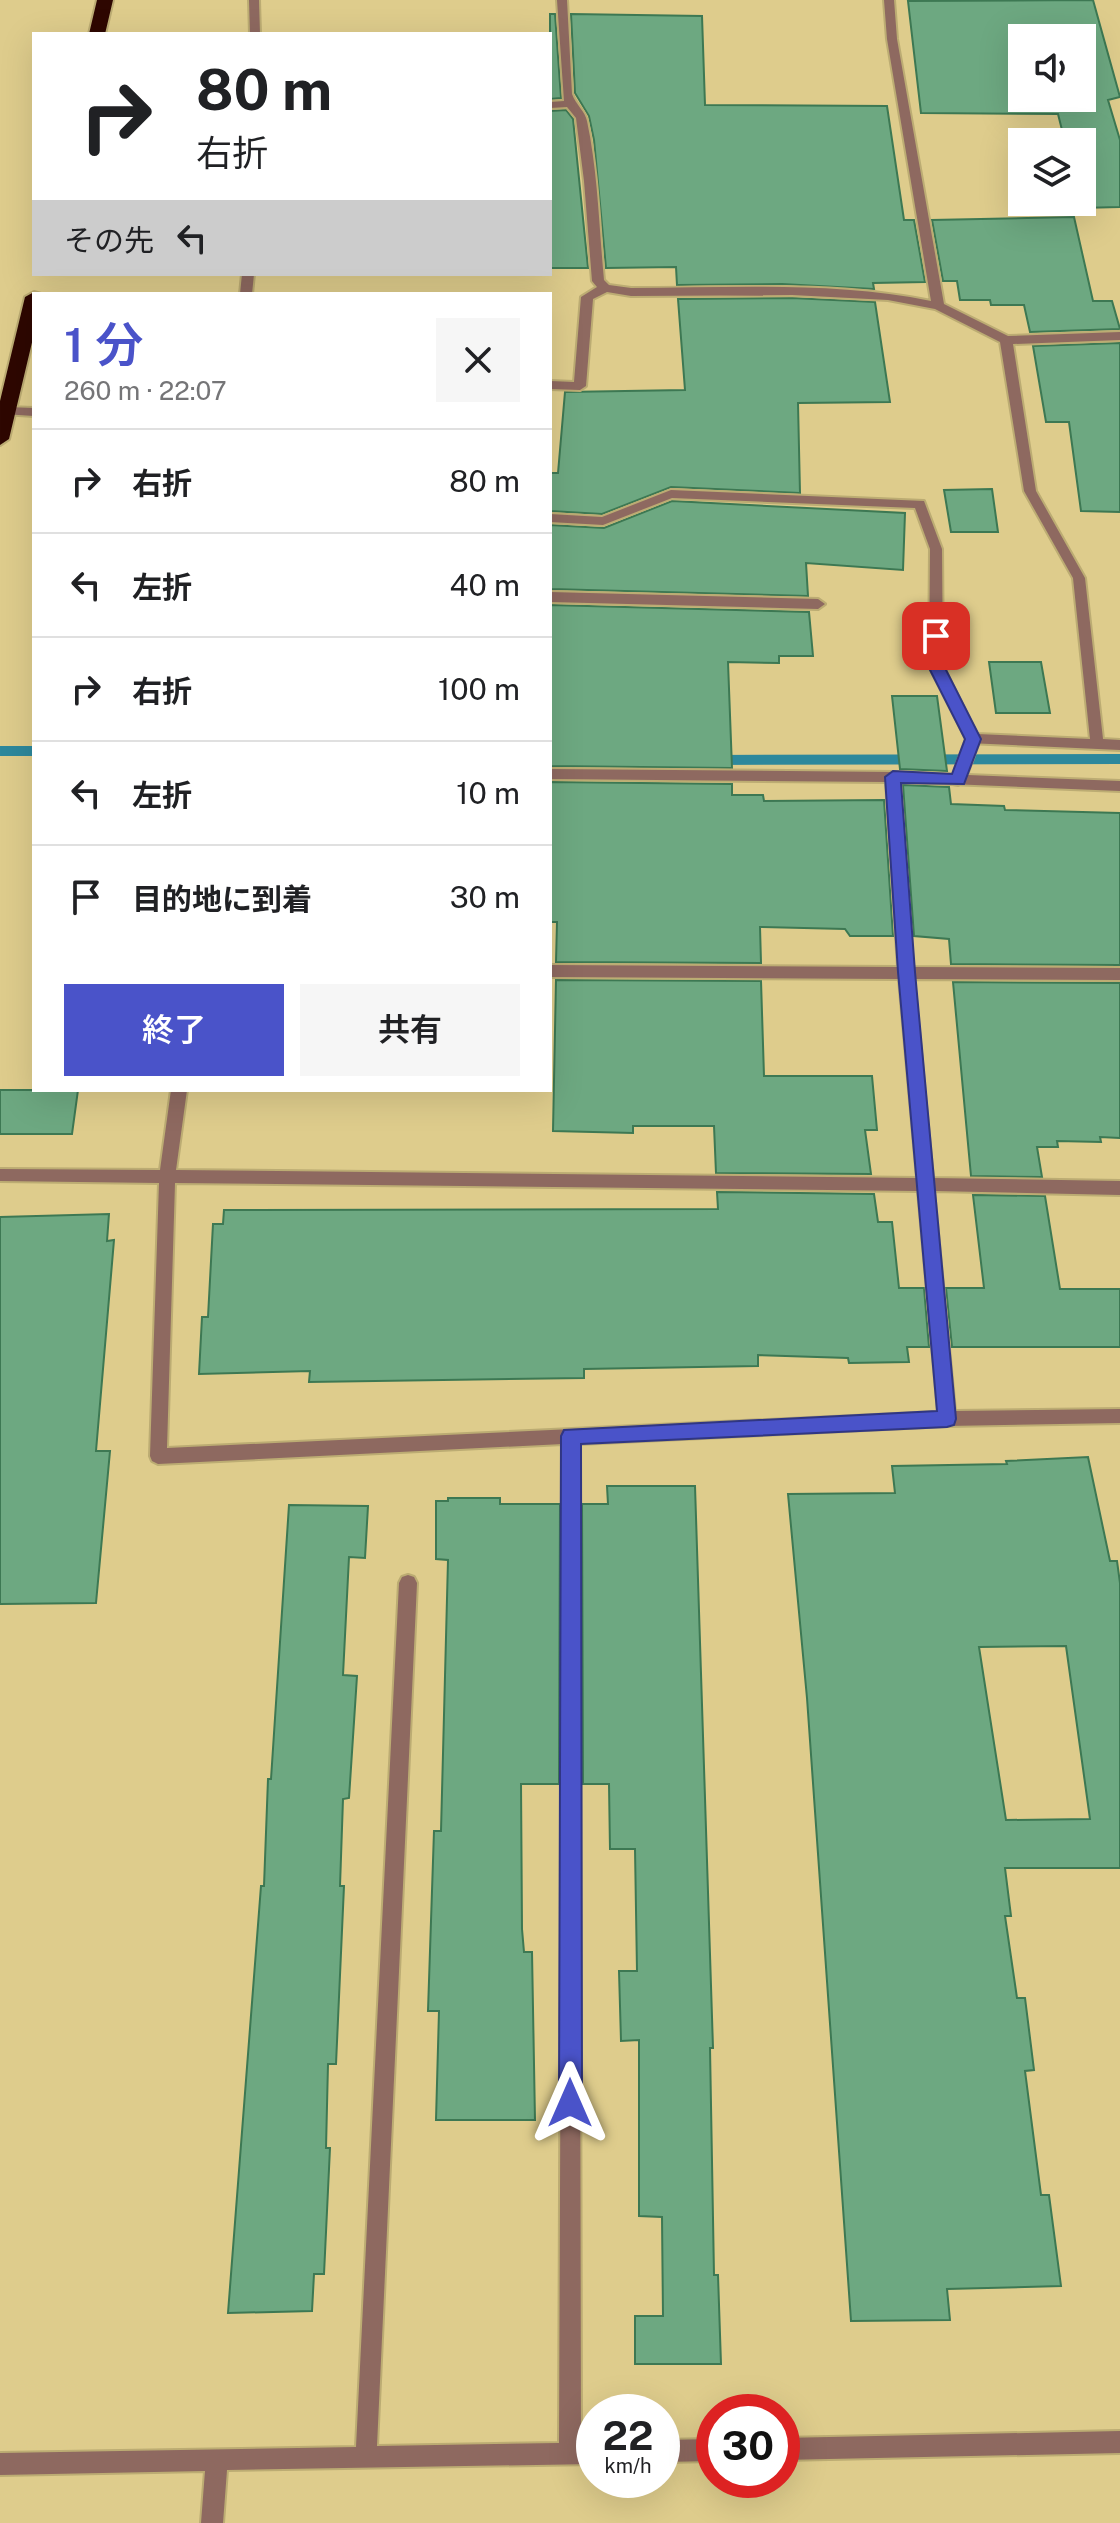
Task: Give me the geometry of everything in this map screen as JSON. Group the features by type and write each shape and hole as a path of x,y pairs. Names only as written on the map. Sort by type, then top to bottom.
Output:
{"highway":[{"path":"97,32 105,0"},
{"path":"0,439 32,305"}],"street":[{"path":"254,0 255,32"},
{"path":"562,0 570,104 581,117 598,281 605,288"},
{"path":"889,0 892,39 938,306"},
{"path":"552,105 570,104"},
{"path":"552,385 580,386 587,297 605,288 631,292 792,291 872,295 938,306 1006,340 1120,336"},
{"path":"1006,340 1030,491 1079,578 1097,744"},
{"path":"7,411 32,412"},
{"path":"552,518 603,521 671,494 920,504 936,549 936,666 973,739 958,780"},
{"path":"552,597 818,604"},
{"path":"973,739 1120,745"},
{"path":"552,774 893,777 1120,786"},
{"path":"893,777 906,972 947,1419"},
{"path":"552,971 1120,974"},
{"path":"179,1092 167,1176 158,1456 947,1419 1120,1416"},
{"path":"0,1175 586,1179 1120,1188"},
{"path":"570,2453 571,1436"},
{"path":"366,2457 408,1583"},
{"path":"800,2449 1120,2442"},
{"path":"0,2464 576,2453"},
{"path":"212,2523 217,2460"}],"building":[{"path":"1093,0 1120,97 1108,100 1120,140 1120,207 1096,208 1096,128 1062,128 1058,114 921,113 908,1"},
{"path":"550,14 555,14 561,98 552,99"},
{"path":"571,14 702,16 705,105 887,106 904,220 914,220 925,282 873,283 874,289 782,284 677,285 676,267 606,268 594,140 589,116 575,93"},
{"path":"566,110 573,119 588,268 552,268 552,111"},
{"path":"1074,217 1093,301 1112,301 1120,329 1030,332 1024,305 991,305 990,300 960,300 957,281 943,281 932,220"},
{"path":"792,298 875,302 890,402 798,403 800,493 671,487 602,514 552,511 552,473 558,473 565,392 685,390 678,299"},
{"path":"1120,343 1120,512 1081,511 1069,422 1046,422 1033,346"},
{"path":"992,489 998,532 951,532 944,490"},
{"path":"672,501 905,513 903,570 806,563 808,596 552,589 552,525 604,528"},
{"path":"552,605 809,612 813,656 779,656 779,663 728,662 732,768 552,766"},
{"path":"989,662 1041,662 1050,713 996,713"},
{"path":"892,696 937,696 947,771 900,769"},
{"path":"552,782 732,784 732,795 763,795 764,801 884,800 893,936 850,936 845,929 760,927 761,963 556,962 557,922 552,922"},
{"path":"903,785 949,787 951,804 1004,806 1005,810 1120,813 1120,965 951,964 949,939 914,936"},
{"path":"556,980 761,981 764,1076 872,1076 877,1130 865,1130 871,1174 716,1173 714,1126 633,1126 633,1133 553,1131"},
{"path":"953,982 1120,983 1120,1138 1100,1137 1101,1142 1057,1141 1058,1147 1037,1147 1042,1177 971,1176"},
{"path":"0,1090 78,1092 72,1134 0,1134"},
{"path":"717,1192 874,1194 878,1222 892,1222 899,1288 924,1288 929,1347 907,1347 909,1362 849,1363 848,1358 758,1355 758,1366 584,1369 584,1378 309,1382 310,1371 199,1374 202,1317 208,1317 213,1224 223,1224 224,1210 718,1209"},
{"path":"973,1195 1045,1196 1060,1289 1120,1289 1120,1347 952,1347 946,1288 984,1288"},
{"path":"109,1214 107,1241 114,1240 96,1451 110,1451 96,1603 0,1604 0,1217"},
{"path":"1088,1457 1110,1561 1117,1561 1120,1583 1120,1868 1005,1868 1011,1916 1005,1916 1017,1998 1025,1998 1034,2070 1025,2071 1041,2195 1049,2195 1061,2286 947,2289 950,2320 851,2321 807,1698 788,1494 895,1493 892,1466 1007,1464 1006,1461","holes":["1066,1646 1090,1819 1006,1820 979,1647"]},
{"path":"607,1486 695,1486 713,2048 710,2048 714,2275 718,2275 721,2364 635,2364 635,2316 663,2316 662,2217 639,2216 639,2040 621,2041 619,1971 637,1971 635,1849 610,1849 609,1784 583,1784 582,1504 608,1504"},
{"path":"448,1498 500,1498 500,1504 560,1504 559,1784 521,1784 522,1929 524,1952 532,1952 535,2120 436,2120 439,2011 428,2011 434,1831 441,1831 448,1560 436,1559 436,1501 448,1501"},
{"path":"289,1505 368,1506 365,1558 349,1557 343,1675 357,1676 349,1798 343,1799 340,1886 344,1886 336,2064 328,2064 326,2148 330,2148 324,2274 314,2274 312,2311 228,2313 261,1886 264,1886 268,1779 271,1779"}],"waterway":[{"path":"0,751 32,751"},
{"path":"710,760 1120,759"}],"route":[{"path":"570,2103 571,1436 947,1419 906,972 893,777 958,780 973,739 936,666 936,636"}]}
